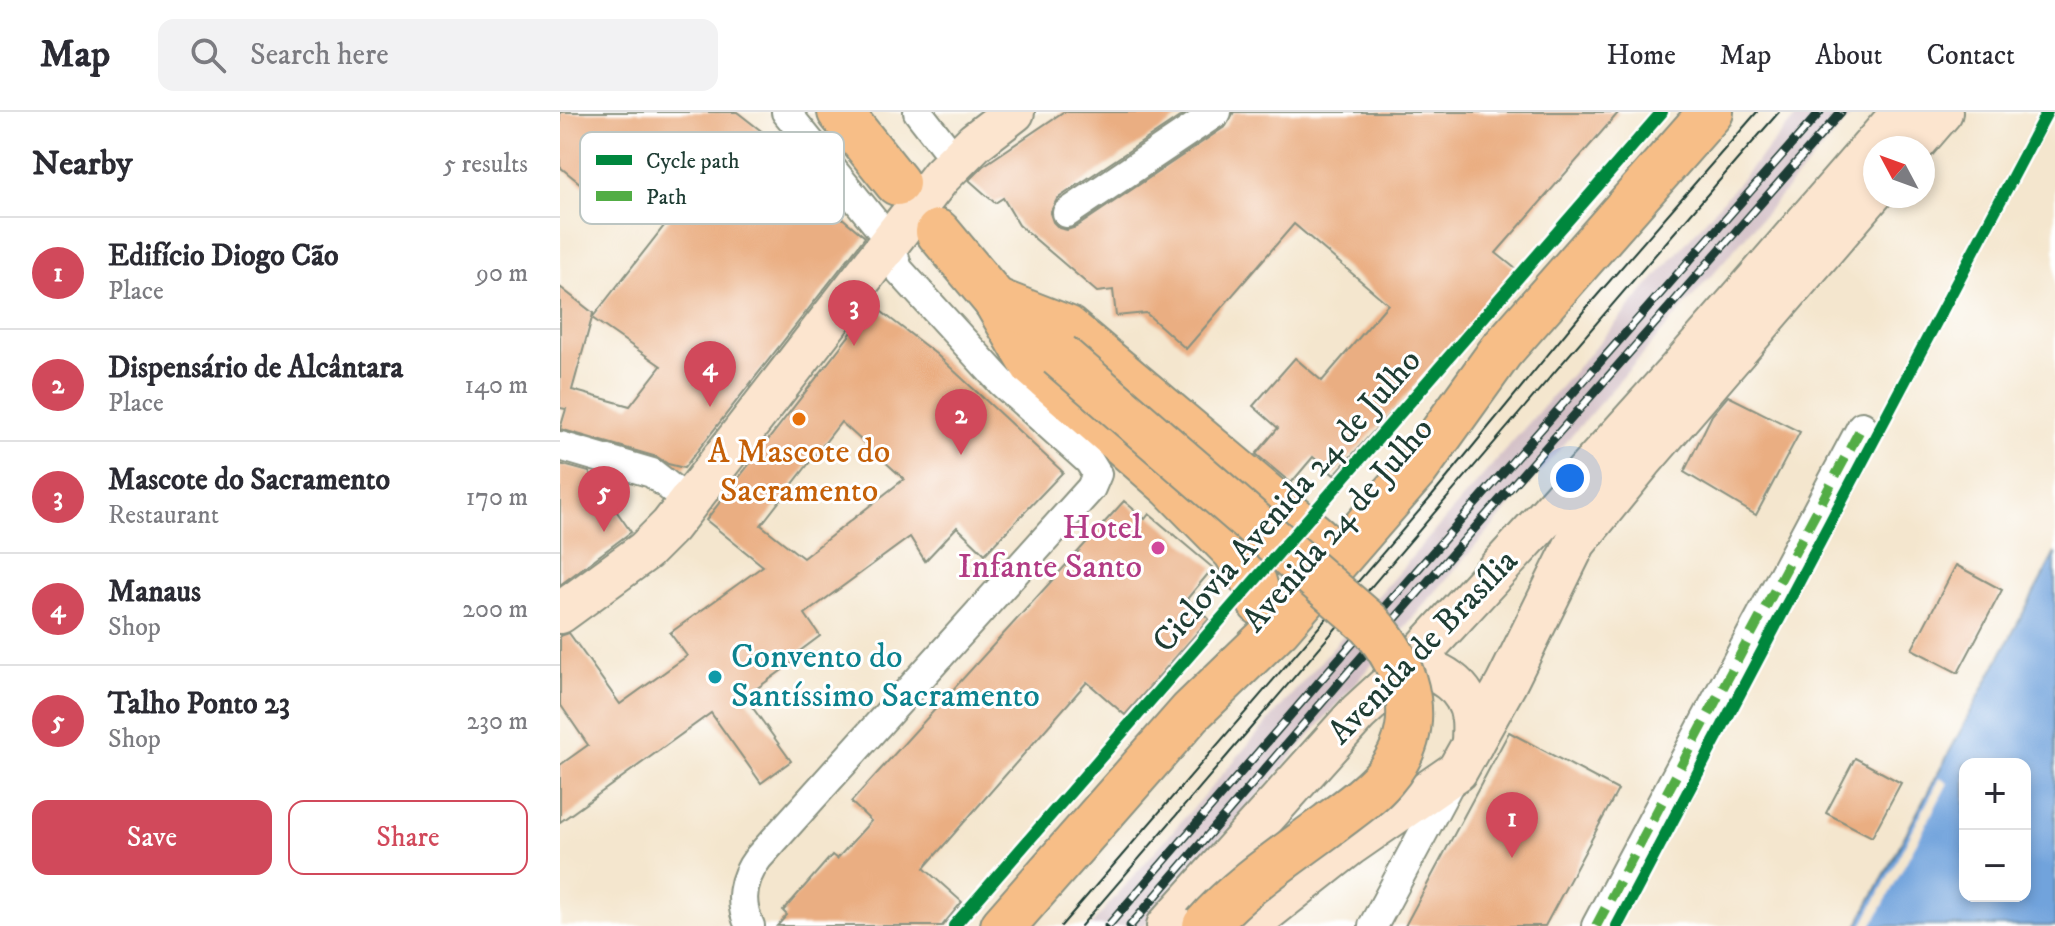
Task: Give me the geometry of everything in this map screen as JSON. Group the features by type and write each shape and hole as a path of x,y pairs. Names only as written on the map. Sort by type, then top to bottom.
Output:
{"main road":[{"path":"840,112 897,183"},
{"name":"Avenida 24 de Julho","path":"1269,616 1317,538 1395,451 1501,351 1711,112"},
{"path":"938,232 995,300 1370,624 1392,651 1406,686 1408,728 1402,750 1386,777 1366,796 1251,882 1205,926"},
{"path":"995,300 1067,328 1317,538"},
{"path":"995,300 1033,365 1171,486 1235,551 1254,582 1269,616"},
{"name":"Avenida 24 de Julho","path":"1003,926 1191,712 1269,616 1416,469 1501,351"}],"street":[{"path":"786,112 802,132"},
{"path":"918,112 948,168"},
{"path":"560,613 645,551 689,502 948,168 1014,112"},
{"path":"1067,213 1217,112"},
{"name":"Avenida de Brasília","path":"1248,926 1464,758 1506,684 1576,542 1692,379 1902,112"},
{"path":"1921,136 1942,112"},
{"path":"750,926 742,900 744,885 758,858 1091,488 1097,474 1089,461 1001,382 898,269 890,241 844,184"},
{"name":"Avenida de Brasília","path":"1167,926 1348,724 1407,668 1863,202"},
{"path":"1596,926 1862,426"},
{"path":"560,446 652,473 689,502"},
{"path":"1373,926 1464,758 1472,717 1457,687 1437,671 1424,667 1407,668"}],"shaded area":[{"path":"1800,112 1854,112 1144,926 1090,926"}],"water":[{"path":"2055,553 2055,926 1857,926"}],"pier":[{"path":"1940,778 1948,783 1924,829 1872,926 1862,926"}],"building":[{"path":"560,112 737,112 763,132 580,132 580,183 560,167"},
{"path":"1063,112 1187,112 1057,199 1050,213 1059,228 1067,230 1076,227 1226,126 1234,112 1619,112 1496,253 1517,270 1466,329 1334,475 1313,457 1291,483 1256,454 1278,428 1253,406 1295,358 1322,381 1388,304 1294,224 1186,349 1146,313 1116,316 1113,290 1097,292 1019,225 1003,198 995,203 969,180 983,166"},
{"path":"844,220 865,237 684,468 560,429 566,409 560,408 560,287 593,313 592,318 666,224 844,224","holes":["592,318 661,366 630,406 572,390"]},
{"path":"873,305 936,354 1063,472 985,554 957,527 925,561 910,537 805,614 820,636 800,651 803,655 745,697 791,761 761,783 711,713 560,822 560,765 588,745 560,704 560,636 569,633 620,704 687,656 670,633 763,566 706,520","holes":["841,422 904,479 803,558 761,525"]},
{"path":"1728,396 1800,432 1756,515 1684,472 1712,415"},
{"path":"560,464 589,472 631,532 560,585"},
{"path":"1124,501 1145,519 1149,514 1213,568 1187,599 1209,619 1125,715 1087,682 924,868 962,902 942,926 777,926 787,915 783,911 832,855 837,859 871,821 851,802"},
{"path":"1956,565 2002,590 1958,673 1912,649"},
{"path":"1509,732 1618,790 1545,926 1405,926"},
{"path":"1855,758 1901,783 1872,837 1826,813"}],"tram line":[{"path":"1061,926 1432,496 1587,307 1757,112"},
{"path":"1081,926 1779,112"}],"railway":[{"path":"1108,926 1820,112"},
{"path":"1130,926 1350,670 1841,112"}],"marked path":[{"path":"1596,926 1862,426"}],"cycle path":[{"name":"Ciclovia Avenida 24 de Julho","path":"954,926 1662,112"},
{"path":"1617,926 2047,112"}],"place":[{"name":"Mascote do Sacramento","path":"854,346"},
{"name":"Manaus","path":"710,407"},
{"name":"A Mascote do Sacramento","path":"799,419"},
{"name":"Dispensário de Alcântara","path":"961,455"},
{"name":"Talho Ponto 23","path":"604,532"},
{"name":"Hotel Infante Santo","path":"1158,548"},
{"name":"Convento do Santíssimo Sacramento","path":"715,677"},
{"name":"Edifício Diogo Cão","path":"1512,858"}]}
